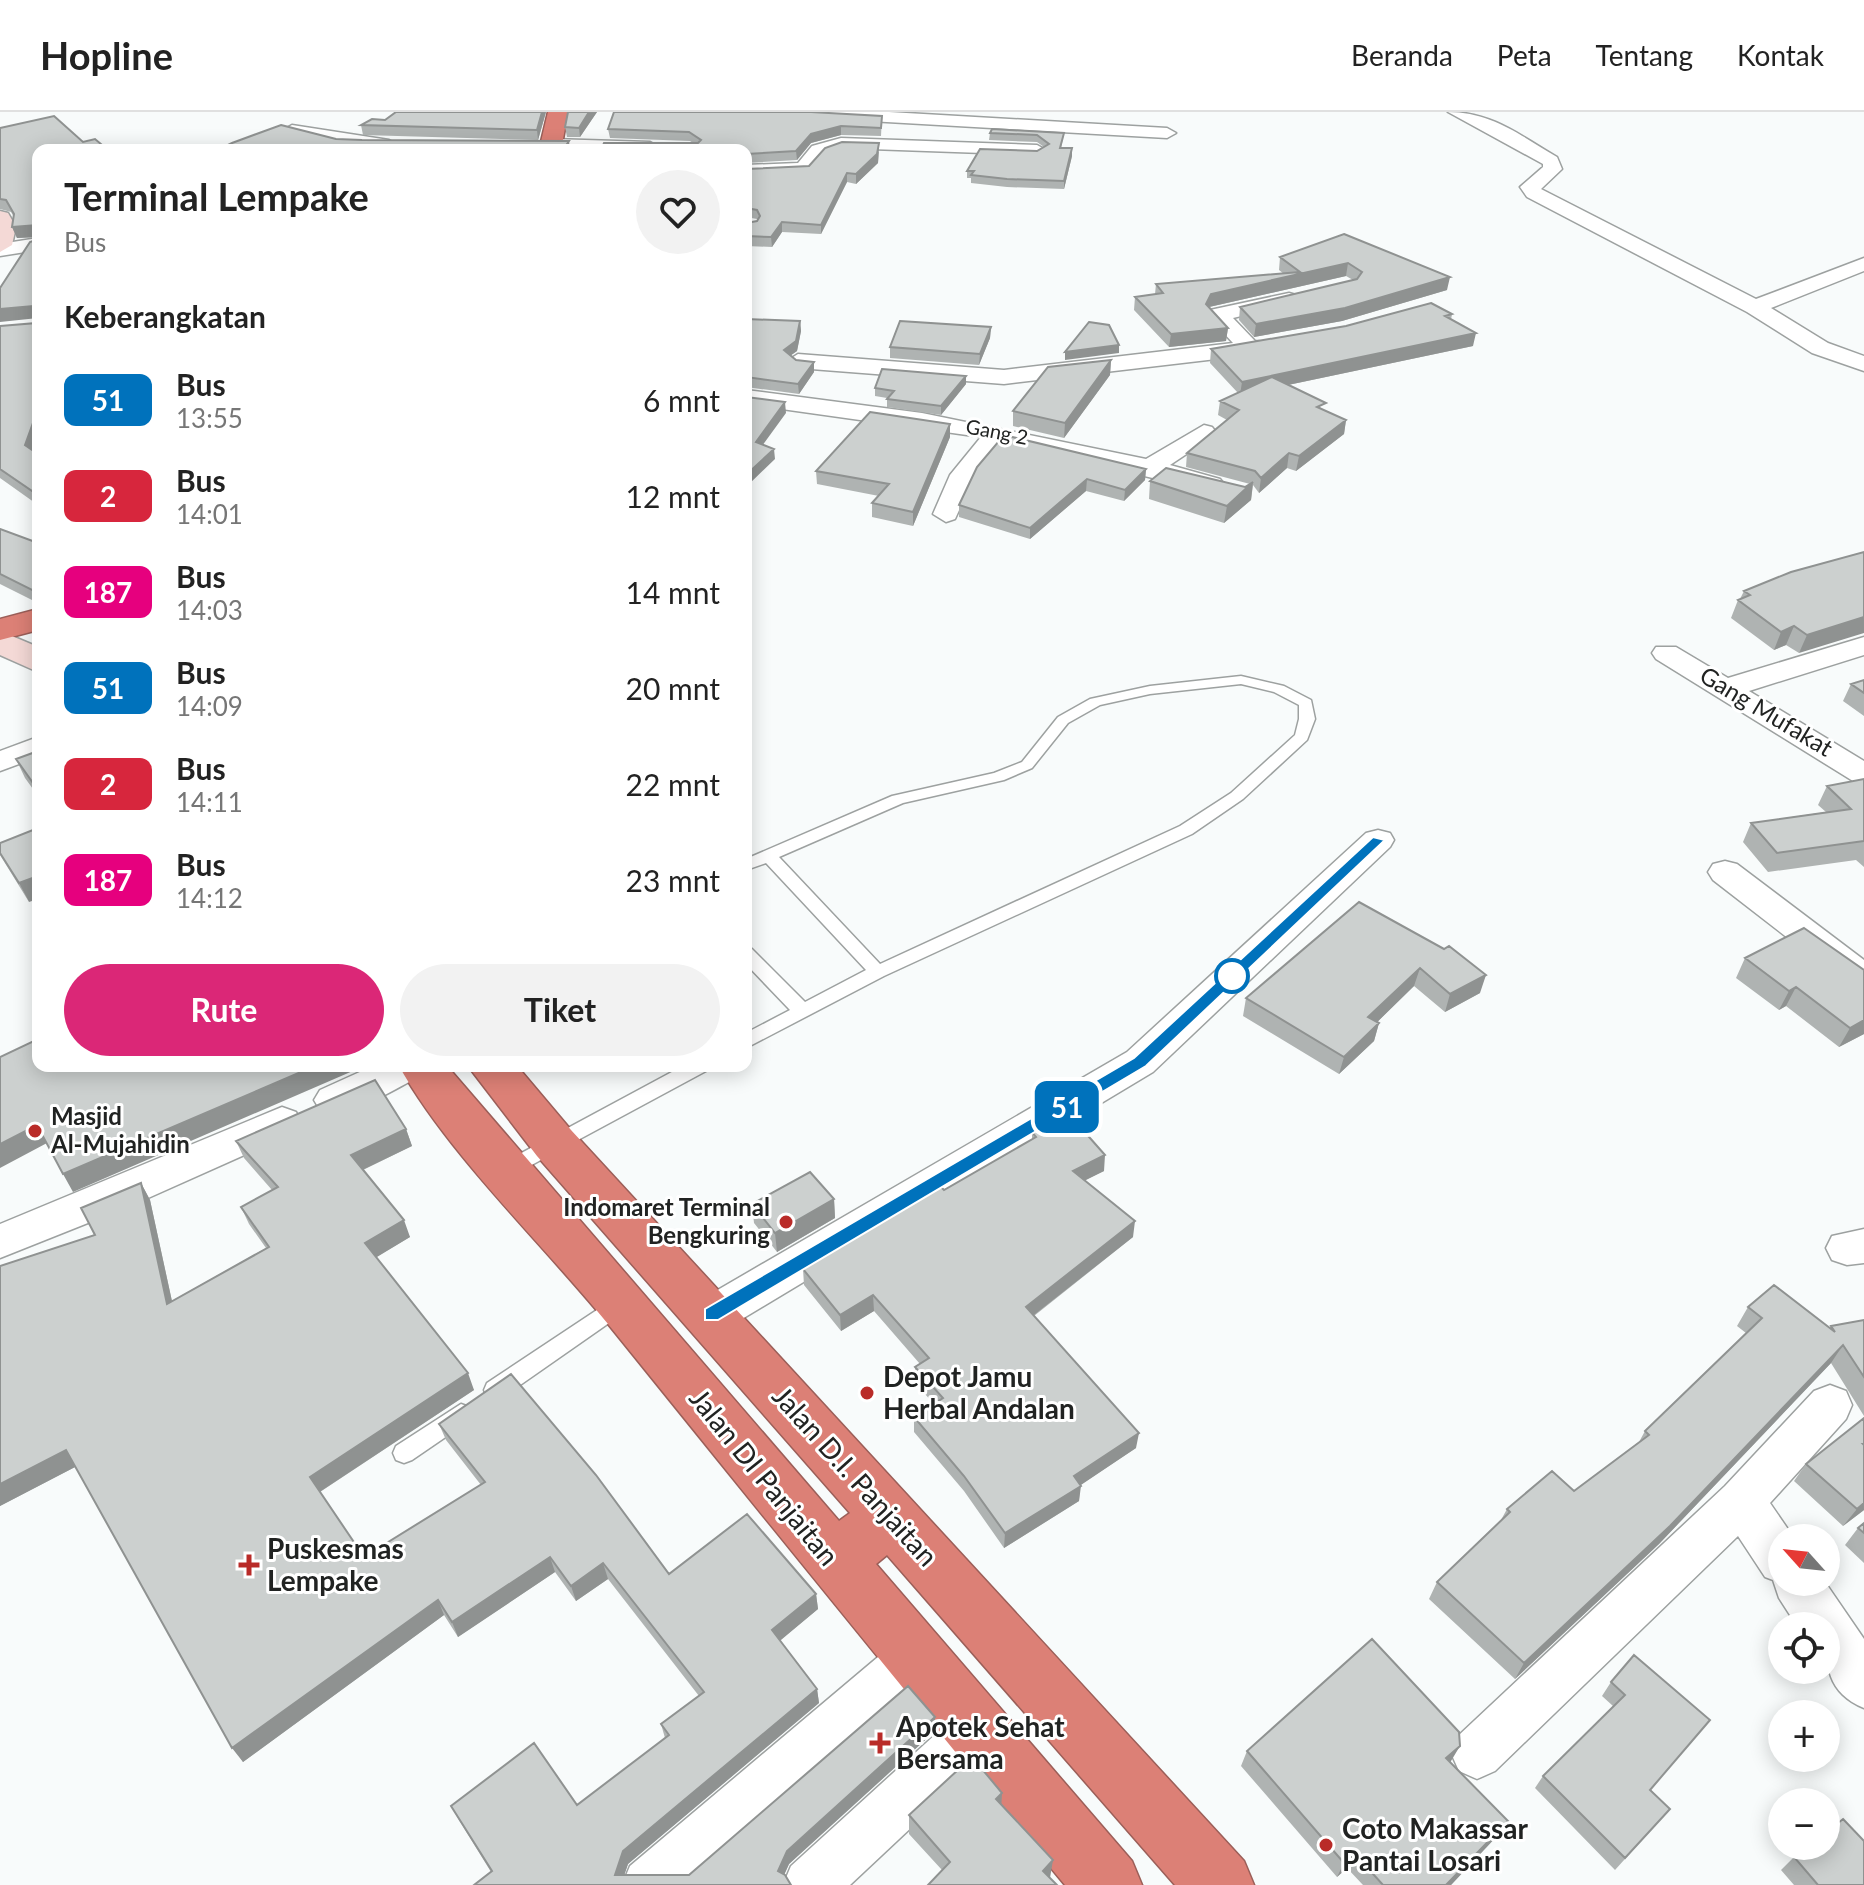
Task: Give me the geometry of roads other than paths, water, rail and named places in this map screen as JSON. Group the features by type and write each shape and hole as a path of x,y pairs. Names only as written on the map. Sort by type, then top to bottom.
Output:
{"highway":[{"path":"552,144 558,112"},
{"path":"0,630 32,621"},
{"name":"Jalan DI Panjaitan","path":"426,1072 461,1119 621,1303 833,1561 1108,1885"},
{"name":"Jalan D.I. Panjaitan","path":"496,1072 554,1143 712,1315 1220,1885"},
{"path":"833,1561 891,1517"}],"main road":[{"path":"0,218 4,227 0,248"},
{"path":"0,641 32,658"}],"street":[{"path":"799,112 1167,133"},
{"path":"1457,112 1483,121 1551,161 1553,169 1529,187 1534,193 1755,307 1820,348 1864,364"},
{"path":"292,130 396,144"},
{"path":"752,170 803,168 818,150 841,143 1037,150"},
{"path":"0,248 32,245"},
{"path":"1755,307 1864,264"},
{"path":"1249,348 1219,317 1220,313 1315,293"},
{"path":"798,361 974,372 1004,377 1279,344"},
{"path":"956,424 1004,377"},
{"name":"Gang 2","path":"752,398 857,408 956,424 1151,467 1227,489"},
{"path":"1151,467 1204,432"},
{"path":"946,514 962,475 998,433"},
{"path":"1728,688 1864,646"},
{"name":"Gang Mufakat","path":"1666,653 1728,688 1864,774"},
{"path":"0,762 32,749"},
{"path":"712,1315 1140,1062 1378,840"},
{"path":"1725,872 1864,978"},
{"path":"0,1241 114,1196 394,1072"},
{"path":"1477,1753 1742,1501 1830,1405"},
{"path":"1742,1501 1768,1540"},
{"path":"1840,1647 1864,1683"},
{"path":"649,1885 915,1658"},
{"path":"810,1885 977,1731"}],"lane":[{"path":"322,142 344,139"},
{"path":"752,862 898,799 998,777 1027,765 1063,720 1095,702 1150,690 1241,680 1279,689 1306,703 1302,737 1237,796 1186,830 878,972 752,1038"},
{"path":"768,855 878,972"},
{"path":"752,959 802,1011"},
{"path":"506,1170 688,1072"},
{"path":"404,1453 621,1303"}],"place":[{"name":"Masjid Al-Mujahidin","path":"35,1131"},
{"name":"Indomaret Terminal Bengkuring","path":"786,1222"},
{"name":"Depot Jamu Herbal Andalan","path":"867,1393"},
{"name":"Puskesmas Lempake","path":"249,1565"},
{"name":"Apotek Sehat Bersama","path":"880,1743"},
{"name":"Coto Makassar Pantai Losari","path":"1326,1845"}]}
